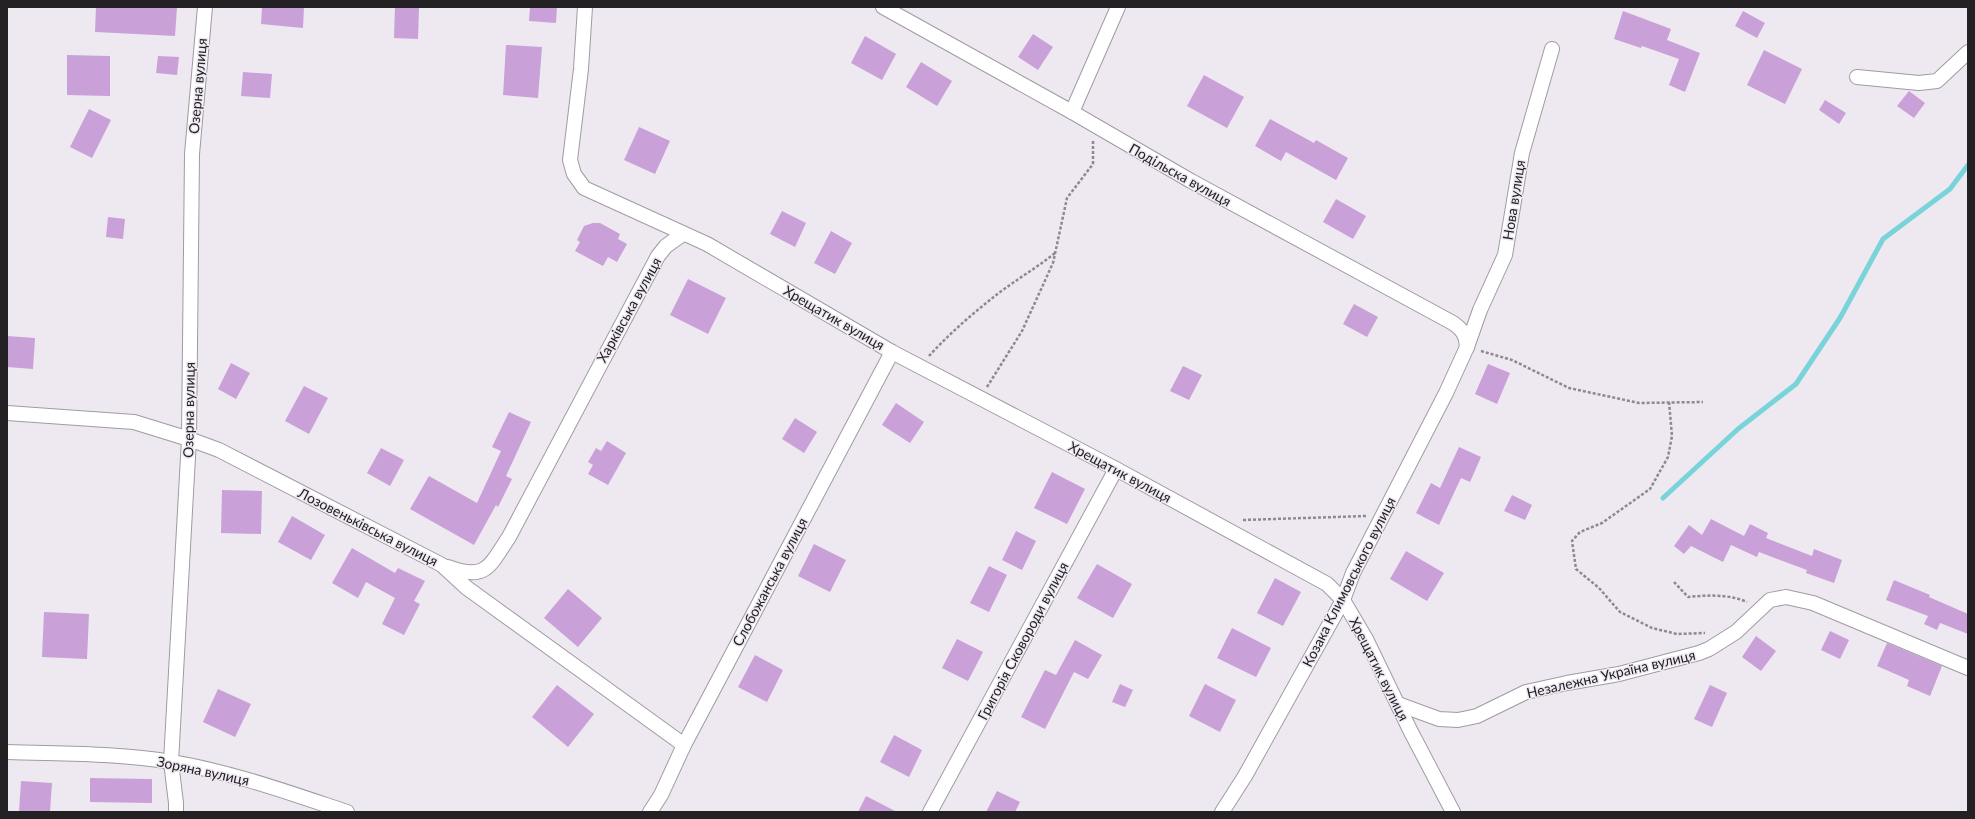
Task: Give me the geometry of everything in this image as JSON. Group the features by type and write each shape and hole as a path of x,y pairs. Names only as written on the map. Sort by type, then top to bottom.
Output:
{"street":[{"name":"Озерна вулиця","path":"176,812 171,762 189,439 192,154 205,7"},
{"path":"585,7 581,69 570,160 574,174 584,188 683,234"},
{"name":"Подільска вулиця","path":"883,7 1076,115 1190,181 1453,323 1463,330 1466,337 1467,347"},
{"path":"1076,115 1118,7"},
{"name":"Нова вулиця","path":"1467,347 1480,310 1505,255 1522,153 1552,49"},
{"path":"1857,77 1919,83 1938,81 1968,52"},
{"name":"Хрещатик вулиця","path":"683,234 707,244 892,352 1116,469 1327,584 1343,600 1366,639 1453,812"},
{"name":"Харківська вулиця","path":"442,565 470,573 482,571 491,564 509,537 658,256 666,246 683,234"},
{"name":"Козака Климовського вулиця","path":"1222,812 1245,776 1343,600 1353,573 1446,393 1467,347"},
{"name":"Слобожанська вулиця","path":"650,812 662,795 684,745 892,352"},
{"name":"Лозовеньківська вулиця","path":"7,413 134,422 219,450 442,565 467,588 684,745"},
{"name":"Григорія Сковороди вулиця","path":"930,812 1116,469"},
{"name":"Незалежна Україна вулиця","path":"1398,704 1439,719 1458,720 1478,716 1526,692 1619,674 1699,653 1709,649 1736,632 1760,607 1770,600 1786,597 1813,603 1968,668"},
{"name":"Зоряна вулиця","path":"7,752 121,757 171,762 265,784 347,812"}],"path":[{"path":"980,398 1022,331 1053,263 1067,198 1093,164 1094,142 1076,115"},
{"path":"920,366 941,343 995,295 1031,272 1055,253"},
{"path":"1467,347 1512,360 1569,388 1639,402 1703,402"},
{"path":"1669,402 1672,436 1668,458 1650,489 1602,523 1580,532 1572,541 1576,569 1599,588 1620,612 1652,628 1677,634 1706,633"},
{"path":"1241,520 1297,520 1383,515"},
{"path":"1674,582 1688,597 1703,595 1737,598 1760,607"}],"building":[{"path":"96,7 177,7 175,36 95,32"},
{"path":"262,7 304,7 303,28 261,24"},
{"path":"395,7 419,7 418,39 394,38"},
{"path":"530,7 557,7 556,23 529,21"},
{"path":"1623,11 1671,29 1667,40 1700,53 1685,92 1669,85 1679,59 1642,46 1641,48 1614,39"},
{"path":"1743,11 1765,23 1757,38 1735,26"},
{"path":"1033,34 1053,47 1038,70 1018,57"},
{"path":"865,36 896,54 882,80 851,63"},
{"path":"506,45 542,47 538,98 503,95"},
{"path":"1764,50 1802,69 1785,104 1747,85"},
{"path":"67,55 110,56 110,96 67,95"},
{"path":"158,56 179,57 177,75 156,73"},
{"path":"921,62 952,81 937,106 906,87"},
{"path":"243,72 272,74 270,98 241,96"},
{"path":"1204,75 1244,97 1227,128 1187,106"},
{"path":"1909,91 1925,103 1914,118 1897,106"},
{"path":"1825,100 1846,113 1839,124 1819,110"},
{"path":"89,109 111,120 92,158 70,147"},
{"path":"1270,119 1314,143 1316,140 1348,158 1336,180 1286,152 1281,161 1255,146"},
{"path":"639,127 670,141 655,174 624,160"},
{"path":"1336,199 1366,216 1353,239 1323,222"},
{"path":"782,211 806,223 795,247 770,234"},
{"path":"108,217 125,219 123,239 106,237"},
{"path":"593,223 600,223 620,234 618,239 627,244 617,262 608,257 603,266 575,251 580,242 577,240 584,226"},
{"path":"831,231 852,243 835,274 814,263"},
{"path":"688,279 726,298 708,334 670,315"},
{"path":"1354,304 1378,317 1367,337 1343,324"},
{"path":"7,336 35,338 33,369 7,367"},
{"path":"231,363 250,373 236,399 218,389"},
{"path":"1488,364 1510,373 1497,404 1475,394"},
{"path":"1183,366 1202,375 1189,400 1170,391"},
{"path":"304,386 328,398 309,434 285,421"},
{"path":"896,403 924,422 910,443 882,425"},
{"path":"509,412 531,422 506,476 512,479 498,507 496,505 474,545 410,509 429,476 477,503 501,451 492,447"},
{"path":"795,418 817,432 804,453 782,439"},
{"path":"607,441 626,453 608,485 588,474 593,465 588,462 596,448 601,451"},
{"path":"1459,447 1481,457 1470,482 1461,478 1439,525 1416,513 1431,483 1440,488"},
{"path":"381,448 404,460 390,486 367,473"},
{"path":"1052,472 1085,489 1067,524 1034,508"},
{"path":"222,490 262,491 261,534 221,533"},
{"path":"1512,495 1532,505 1525,520 1504,511"},
{"path":"292,516 325,535 311,560 278,542"},
{"path":"1711,519 1744,536 1750,524 1768,533 1766,538 1812,556 1814,549 1842,560 1834,583 1806,573 1807,570 1759,552 1757,557 1731,545 1723,562 1691,546 1684,554 1674,546 1689,525 1702,535"},
{"path":"1016,531 1036,541 1022,570 1002,560"},
{"path":"814,544 846,560 830,592 798,576"},
{"path":"352,548 395,573 398,568 425,581 414,601 420,604 404,635 382,624 395,598 366,582 358,598 332,583"},
{"path":"1406,551 1444,573 1427,601 1390,579"},
{"path":"1097,564 1132,584 1113,618 1077,598"},
{"path":"989,566 1007,575 989,612 970,603"},
{"path":"1275,578 1301,592 1283,626 1257,613"},
{"path":"1894,580 1930,595 1929,597 1968,614 1968,634 1940,623 1937,630 1924,624 1928,616 1886,600"},
{"path":"568,589 602,618 578,647 544,618"},
{"path":"44,612 89,614 87,659 42,657"},
{"path":"1232,628 1271,648 1256,677 1217,658"},
{"path":"1830,631 1849,640 1840,659 1821,650"},
{"path":"1756,636 1776,651 1761,671 1742,657"},
{"path":"957,639 983,652 968,681 942,668"},
{"path":"1075,640 1102,655 1088,679 1074,672 1045,729 1021,717 1045,670 1056,675"},
{"path":"1887,643 1942,666 1930,696 1907,686 1909,680 1877,666"},
{"path":"755,655 783,670 767,702 738,687"},
{"path":"1120,684 1133,690 1125,707 1112,702"},
{"path":"1205,684 1236,700 1220,732 1189,716"},
{"path":"557,685 594,714 568,747 532,717"},
{"path":"1710,685 1727,693 1712,727 1694,719"},
{"path":"218,689 251,704 235,737 203,722"},
{"path":"894,735 922,750 909,777 880,762"},
{"path":"90,778 152,779 152,803 90,802"},
{"path":"21,781 52,783 50,812 19,812"},
{"path":"997,791 1020,802 1015,812 986,812"},
{"path":"866,796 897,812 858,812"}],"waterway":[{"path":"1663,498 1738,429 1796,384 1840,318 1883,239 1950,189 1968,165"}]}
